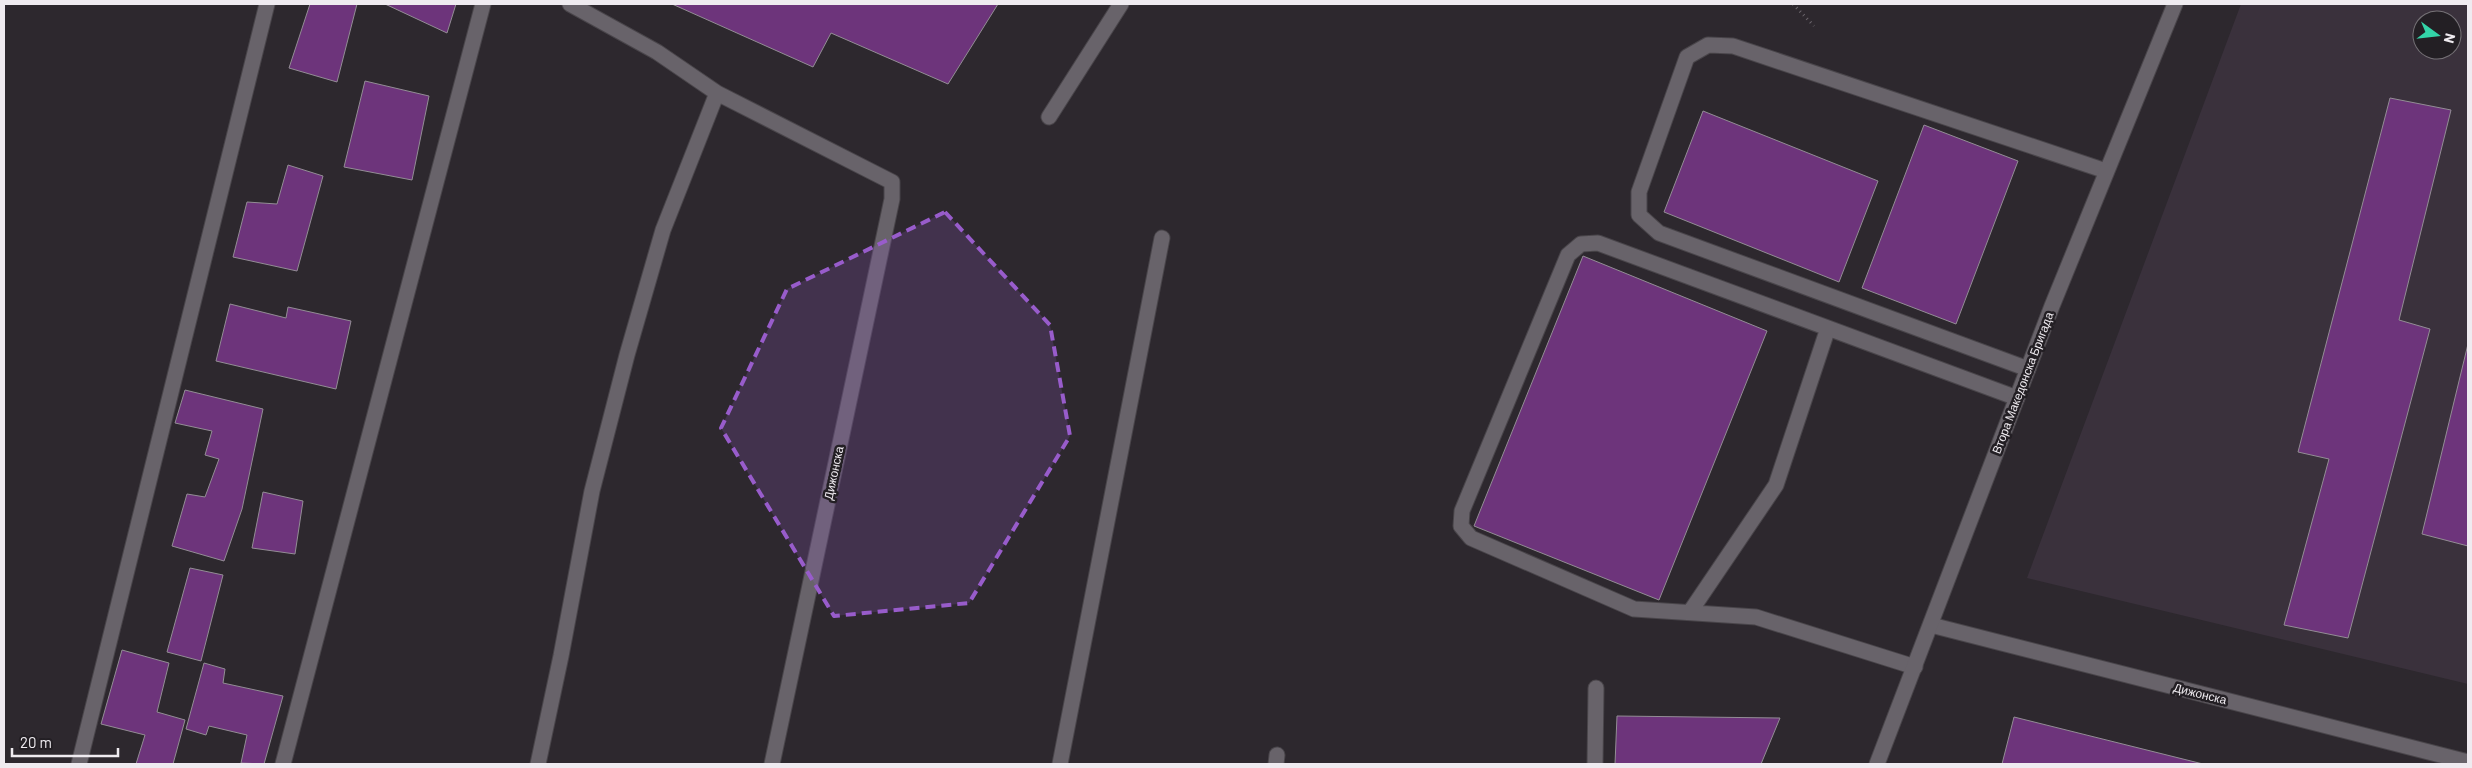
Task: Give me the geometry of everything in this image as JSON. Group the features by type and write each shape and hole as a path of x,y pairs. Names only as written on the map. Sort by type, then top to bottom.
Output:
{"street":[{"path":"79,764 267,4"},
{"path":"283,764 483,4"},
{"path":"538,764 561,656 592,491 627,355 663,230 717,93 657,52 570,4"},
{"path":"1049,117 1121,4"},
{"name":"Втора Македонска Бригада","path":"1877,764 2028,369 2106,171 2175,4"},
{"path":"2028,369 1659,233 1639,215 1639,192 1687,57 1708,45 1733,46 2106,171"},
{"name":"Дижонска","path":"717,93 892,182 890,209 772,764"},
{"path":"1060,764 1162,238"},
{"path":"1915,667 1756,617 1634,609 1471,538 1461,526 1462,510 1568,255 1582,244 1598,243 2017,398"},
{"path":"1690,612 1776,486 1828,328"},
{"name":"Дижонска","path":"1931,625 2468,762"},
{"path":"1595,764 1596,688"}],"path":[{"path":"1793,4 1814,26"}],"highlighted area":[{"path":"945,212 1050,325 1070,436 969,603 834,616 721,428 787,289"}],"shaded area":[{"path":"2241,4 2468,4 2468,684 2027,578"}],"building":[{"path":"310,4 357,4 337,82 289,68"},
{"path":"385,4 456,4 447,33"},
{"path":"672,4 998,4 948,84 831,33 813,67"},
{"path":"365,81 429,96 412,180 344,167"},
{"path":"2390,98 2451,110 2399,320 2430,329 2348,638 2284,625 2329,459 2298,452"},
{"path":"1703,111 1878,181 1839,282 1664,212"},
{"path":"1924,125 2018,161 1956,324 1862,288"},
{"path":"288,165 323,176 297,271 233,257 247,202 277,204"},
{"path":"1583,256 1767,331 1659,600 1474,526"},
{"path":"230,304 286,318 288,307 351,321 336,389 216,361"},
{"path":"2468,344 2468,546 2422,534"},
{"path":"185,390 263,409 242,509 224,561 172,546 187,494 205,497 219,459 205,455 212,431 175,423"},
{"path":"263,492 303,501 295,554 252,548"},
{"path":"190,568 223,575 201,661 167,652"},
{"path":"122,650 169,663 157,712 185,720 173,764 136,764 145,735 101,724"},
{"path":"204,663 225,669 223,683 283,696 264,764 241,763 247,735 209,726 206,735 186,729"},
{"path":"1617,716 1780,718 1761,764 1615,764"},
{"path":"2014,717 2203,764 2002,764"}]}
